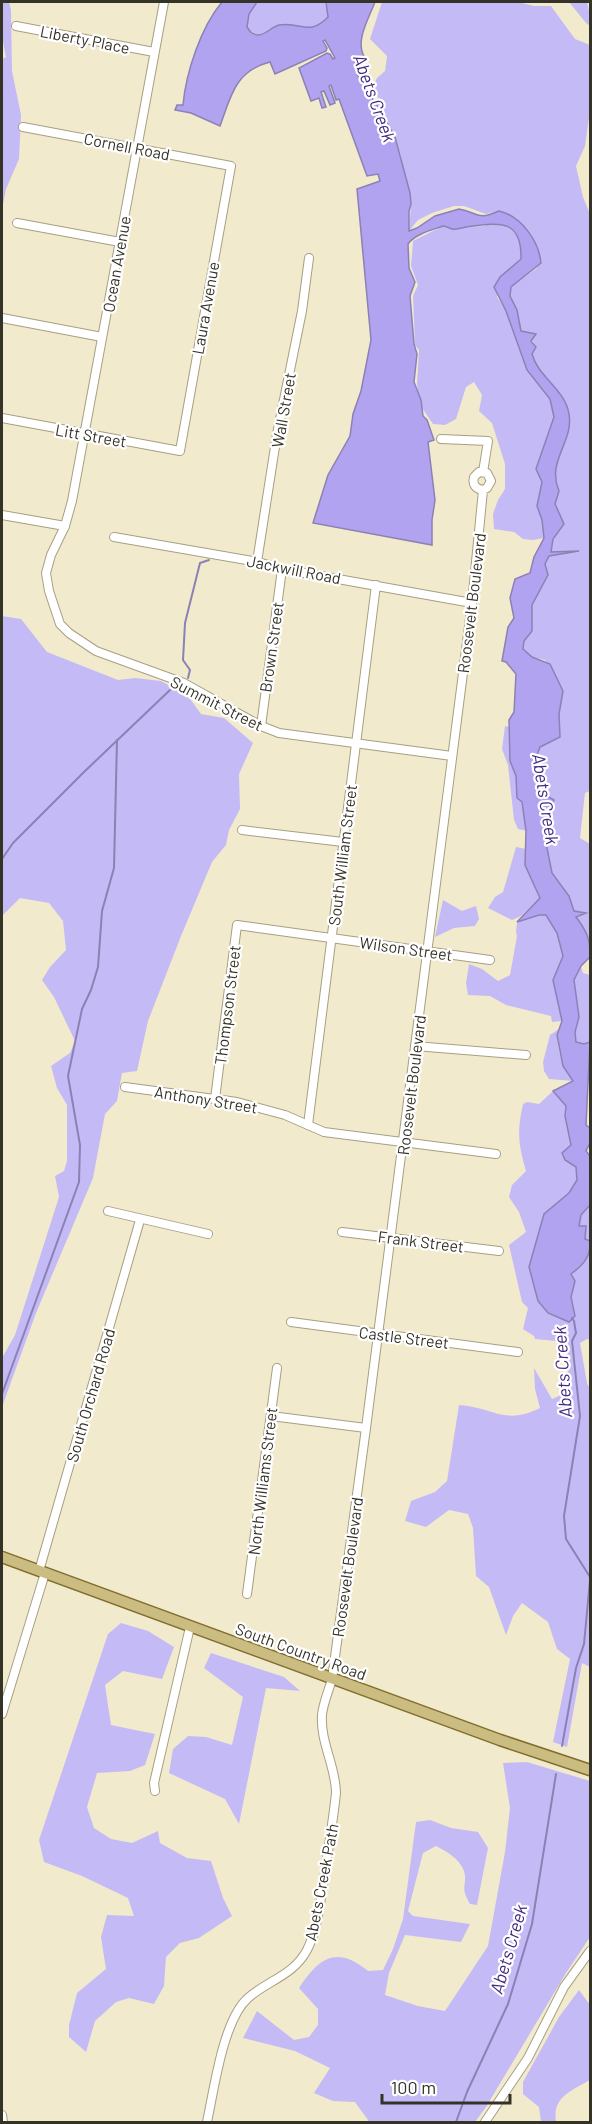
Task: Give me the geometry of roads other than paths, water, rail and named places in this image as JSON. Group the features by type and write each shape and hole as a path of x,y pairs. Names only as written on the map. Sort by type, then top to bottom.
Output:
{"main road":[{"name":"South Country Road","path":"2,1557 500,1740 591,1770"}],"street":[{"name":"Ocean Avenue","path":"65,526 72,501 164,2"},
{"name":"Liberty Place","path":"16,27 154,52"},
{"name":"Cornell Road","path":"23,127 231,166"},
{"name":"Laura Avenue","path":"180,451 231,166"},
{"path":"17,223 120,242"},
{"name":"Wall Street","path":"257,562 277,434 302,311 309,258"},
{"path":"2,318 102,337"},
{"name":"Litt Street","path":"2,418 180,451"},
{"name":"Roosevelt Boulevard","path":"441,439 488,441 483,472"},
{"name":"Roosevelt Boulevard","path":"483,472 490,477 491,481 487,489 483,490 476,488 473,481 476,474 483,472"},
{"name":"Roosevelt Boulevard","path":"332,1679 404,1142 472,603 483,490"},
{"path":"2,515 65,526"},
{"name":"Summit Street","path":"65,526 51,555 46,573 55,611 60,624 69,633 96,651 184,683 261,726 279,733 452,756"},
{"name":"Jackwill Road","path":"114,537 472,603"},
{"name":"Brown Street","path":"261,726 282,568"},
{"name":"South William Street","path":"308,1125 376,585"},
{"path":"242,830 343,842"},
{"name":"Thompson Street","path":"215,1099 237,926 251,928"},
{"name":"Wilson Street","path":"251,928 332,937 490,960"},
{"path":"416,1046 526,1055"},
{"name":"Anthony Street","path":"125,1087 237,1102 263,1108 324,1132 496,1154"},
{"path":"108,1211 208,1234"},
{"name":"South Orchard Road","path":"2,1714 140,1220"},
{"name":"Frank Street","path":"342,1232 499,1251"},
{"name":"Castle Street","path":"291,1322 518,1352"},
{"name":"North Williams Street","path":"247,1594 277,1368"},
{"path":"271,1416 366,1428"},
{"path":"155,1791 153,1784 190,1627"},
{"name":"Abets Creek Path","path":"207,2122 225,2041 237,2012 248,1997 291,1970 306,1952 311,1940 319,1908 336,1793 336,1778 324,1738 322,1714 332,1679"},
{"path":"485,2122 528,2058 564,1987 591,1951"},
{"path":"2,2115 3,2122"}],"water":[{"path":"222,2 257,2 249,14 247,27 258,35 279,25 315,26 328,17 326,2 375,2 362,37 362,52 365,58 360,64 355,62 355,69 395,137 410,193 409,231 435,216 459,209 482,216 499,211 515,218 528,231 540,255 541,263 511,287 510,296 517,310 521,331 536,334 531,341 536,347 532,354 535,362 562,397 569,414 568,434 556,470 559,491 555,504 564,524 553,539 551,552 579,551 549,556 545,564 548,575 532,605 532,631 524,641 523,649 532,657 550,664 563,691 559,714 560,737 540,747 537,755 544,794 554,800 543,823 552,873 569,896 574,911 586,913 576,917 583,926 590,945 590,957 581,966 574,980 579,1017 575,1032 576,1042 584,1044 590,1042 586,1125 590,1128 590,1143 586,1151 590,1156 590,1205 581,1215 579,1226 586,1226 585,1239 590,1241 590,1247 585,1260 571,1274 575,1281 571,1297 575,1316 569,1322 548,1313 538,1301 529,1267 544,1214 569,1193 577,1180 576,1167 565,1160 562,1153 571,1145 565,1116 566,1106 553,1091 573,1081 563,1066 557,1035 562,1021 553,980 563,956 557,933 546,915 517,922 540,898 525,865 526,831 522,802 517,798 516,776 510,761 509,720 514,712 516,674 506,662 502,661 508,627 514,618 510,598 515,579 530,573 534,557 544,538 542,520 537,506 542,482 536,469 554,417 550,399 527,370 506,311 494,287 500,277 521,259 520,245 512,229 497,224 455,229 443,226 419,235 408,244 409,268 415,282 410,296 417,354 414,382 421,400 423,416 427,420 434,440 428,442 435,500 432,545 313,523 328,475 350,436 371,340 357,189 380,181 378,174 367,176 339,99 336,100 331,85 329,86 335,103 330,105 324,91 321,92 326,107 322,108 319,98 311,101 299,68 327,53 333,59 335,58 325,40 323,41 327,48 326,51 275,74 270,62 249,72 242,78 231,95 220,126 191,113 175,110 177,105 183,105 187,78 196,50 207,24"}],"waterway":[{"path":"188,678 190,670 183,660 185,623 200,563 209,560"},
{"path":"2,859 13,843 170,690"},
{"path":"2,1394 79,1182 80,1145 68,1076 82,1009 98,967 102,911 114,868 117,740"},
{"name":"Abets Creek","path":"572,1318 576,1333 572,1341 580,1416 564,1516 566,1539 590,1577"},
{"name":"Abets Creek","path":"562,1746 576,1668 584,1644 590,1580"},
{"name":"Abets Creek","path":"456,2122 467,2092 508,2004 532,1924 556,1774"}]}
